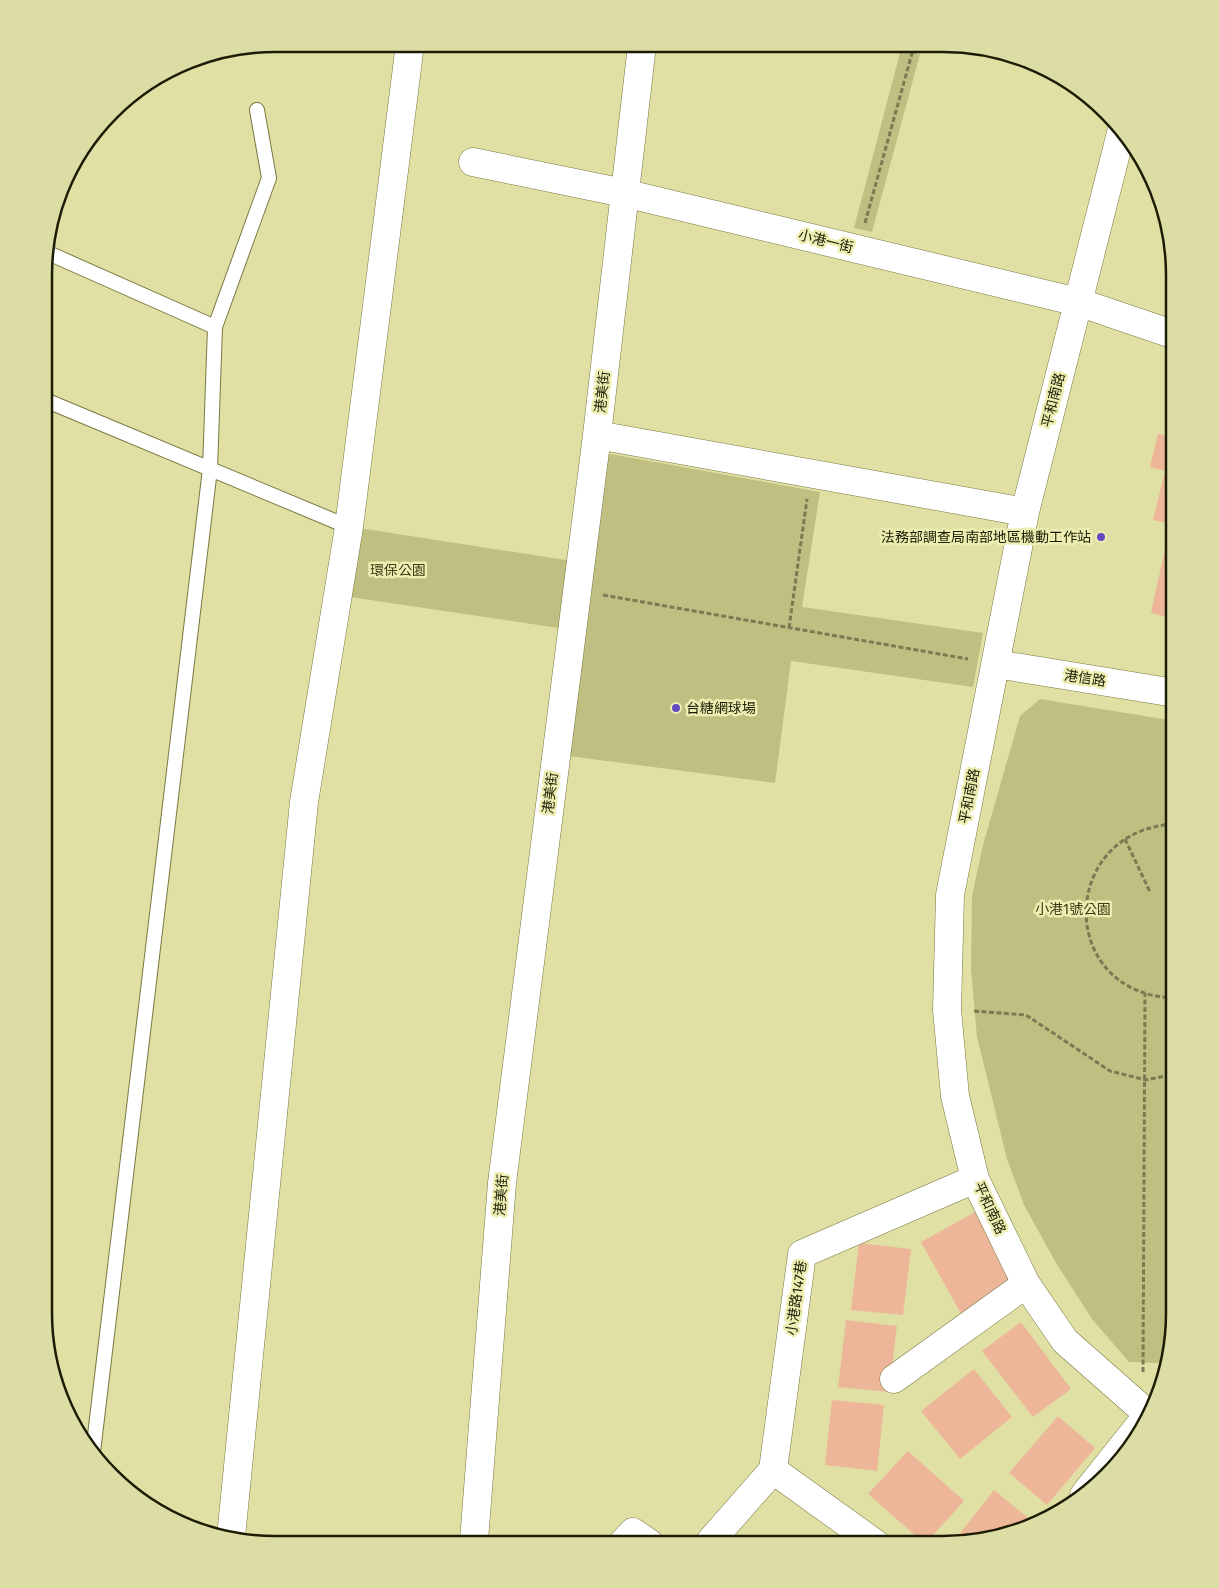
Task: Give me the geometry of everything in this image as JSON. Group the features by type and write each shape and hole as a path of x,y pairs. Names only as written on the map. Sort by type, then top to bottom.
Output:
{"street":[{"path":"231,1531 304,802 349,527 409,52"},
{"name":"港美街","path":"475,1536 502,1183 597,435 641,52"},
{"name":"平和南路","path":"1119,139 1026,512 950,895 947,1010 955,1096 975,1180 1026,1284 1065,1341 1145,1409"},
{"name":"小港一街","path":"473,162 624,193 1078,302 1166,332"},
{"path":"597,435 1026,512"},
{"name":"港信路","path":"996,664 1166,691"},
{"name":"小港路147巷","path":"773,1470 802,1254 975,1180"},
{"path":"894,1379 1026,1284"},
{"path":"715,1536 773,1470 865,1536"}],"lane":[{"path":"93,1441 210,469 215,327 269,178 257,110"},
{"path":"53,255 215,327"},
{"path":"52,403 349,527"}],"path":[{"path":"858,249 912,52"},
{"path":"789,628 811,474"},
{"path":"577,590 996,664"},
{"path":"1166,825 1145,828 1118,842 1098,864 1087,892 1085,920 1092,947 1107,970 1129,988 1156,997 1166,998"},
{"path":"1125,839 1150,892"},
{"path":"1143,1372 1145,994"},
{"path":"973,1011 1026,1015 1110,1071 1146,1080 1166,1076"}],"green space":[{"path":"900,52 920,54 872,232 854,228"},
{"name":"環保公園","path":"605,453 820,492 802,607 983,633 973,687 791,661 775,783 561,755 579,631 350,597 359,528 591,564"},
{"name":"小港1號公園","path":"1040,699 1166,720 1166,1327 1161,1359 1158,1363 1129,1362 1092,1319 1056,1263 1024,1205 1007,1159 977,1037 971,969 972,896 983,845 1020,716"}],"building":[{"path":"1158,434 1166,435 1166,523 1153,520 1165,471 1150,467"},
{"path":"1166,544 1166,617 1151,613"},
{"path":"975,1212 1015,1283 961,1314 921,1242"},
{"path":"859,1243 911,1249 903,1315 851,1310"},
{"path":"846,1320 897,1326 889,1392 838,1387"},
{"path":"1021,1322 1071,1389 1033,1417 982,1351"},
{"path":"974,1369 1012,1417 960,1459 921,1411"},
{"path":"832,1400 884,1405 877,1471 825,1465"},
{"path":"1058,1416 1095,1448 1047,1505 1009,1473"},
{"path":"908,1451 964,1501 932,1536 916,1536 868,1494"},
{"path":"994,1490 1029,1519 1001,1528 959,1535"}],"place":[{"name":"法務部調查局南部地區機動工作站","path":"1101,537"},
{"name":"台糖網球場","path":"676,708"}]}
